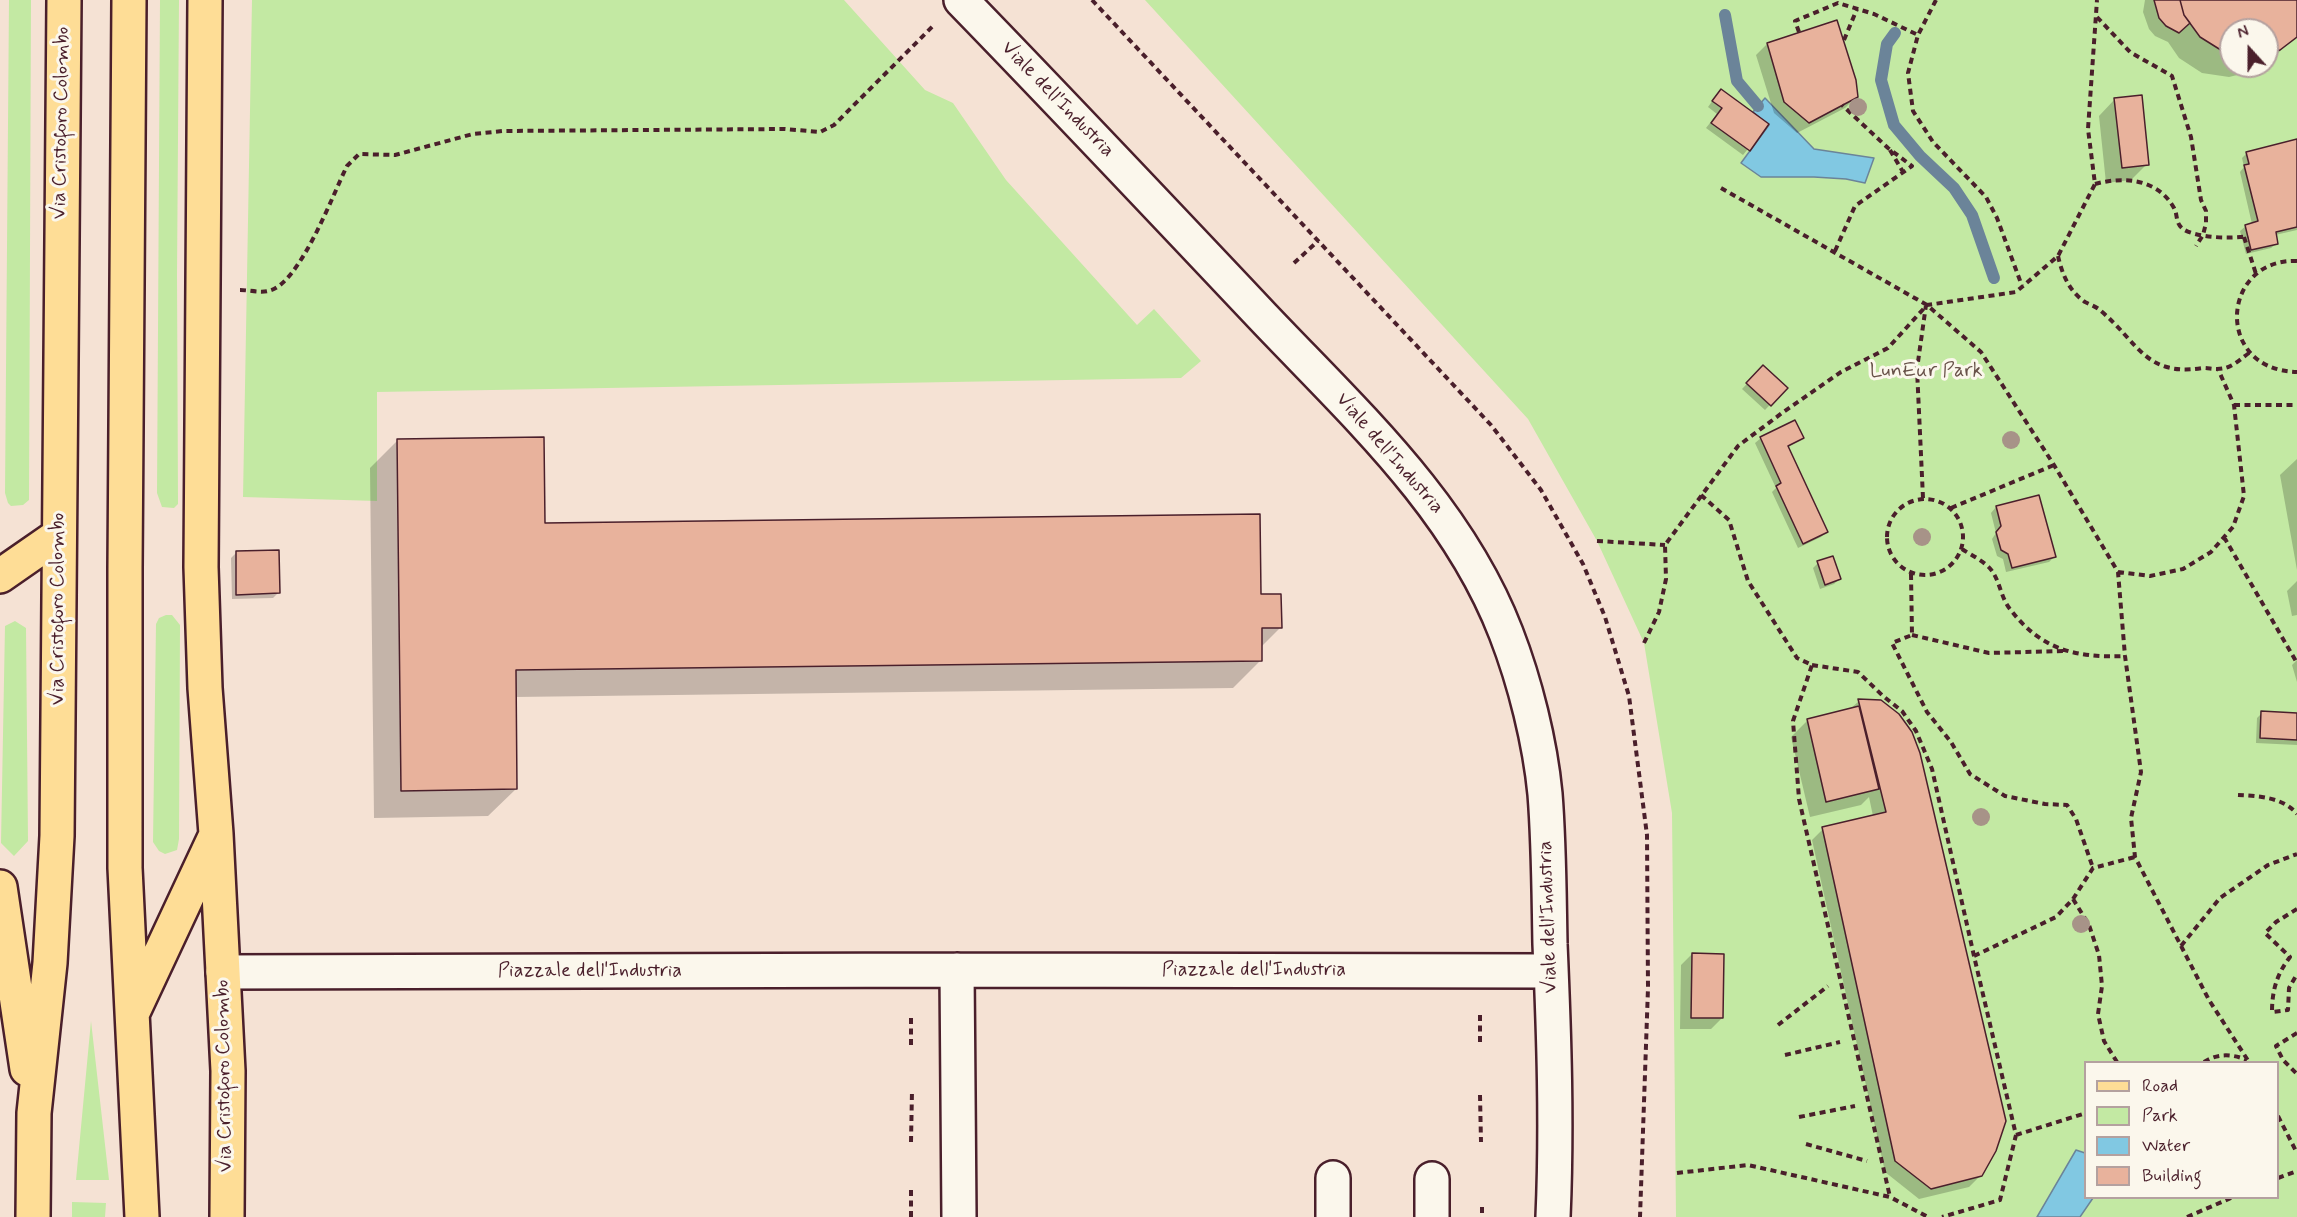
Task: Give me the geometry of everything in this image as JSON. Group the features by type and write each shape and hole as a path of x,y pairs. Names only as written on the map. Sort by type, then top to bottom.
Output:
{"main road":[{"name":"Via Cristoforo Colombo","path":"33,1217 34,1113 50,963 57,836 64,0"},
{"path":"129,0 125,868 142,1217"},
{"name":"Via Cristoforo Colombo","path":"205,0 201,567 205,688 216,834 228,1071 227,1217"},
{"path":"0,576 59,535"},
{"path":"131,1017 216,834"},
{"path":"0,887 34,1113"}],"street":[{"name":"Viale dell'Industria","path":"961,0 1407,469 1447,521 1481,581 1506,633 1536,734 1545,792 1555,1166 1553,1217"},
{"path":"957,970 959,1217"},
{"name":"Piazzale dell'Industria","path":"223,972 1551,971"},
{"path":"1332,1178 1333,1217"},
{"path":"1432,1179 1432,1217"}],"path":[{"path":"1936,0 1918,35 1908,73 1913,111 1933,142 1986,197 1997,218 2022,286"},
{"path":"1644,643 1659,612 1666,579 1665,545 1738,446 1841,372 1888,348 1926,305 2016,292 2058,256 2095,184 2088,129 2097,0"},
{"path":"1798,32 1795,21 1838,3 1874,14 1918,35"},
{"path":"1844,40 1857,9"},
{"path":"2096,17 2130,52 2172,76 2192,137 2201,200 2206,211 2203,235 2196,246"},
{"path":"203,288 268,291 289,278 302,261 347,166 359,154 395,155 473,134 503,131 785,129 820,132 834,125 936,23"},
{"path":"1834,251 1854,207 1912,166 1888,148 1842,105"},
{"path":"1888,148 1903,172"},
{"path":"2095,184 2114,179 2132,179 2149,185 2164,196 2176,210 2180,226 2189,232 2214,237 2246,236 2256,274"},
{"path":"1721,188 1926,305 1981,352 2054,465 2118,572 2125,656 2141,772 2131,818 2135,857 2209,1000 2249,1061"},
{"path":"1294,263 1318,241"},
{"path":"2058,256 2062,273 2071,288 2084,301 2100,310 2143,356 2163,367 2185,371 2218,369 2237,363 2249,353"},
{"path":"2297,261 2277,263 2256,274 2238,300 2236,318 2240,336 2249,353 2263,365 2281,371 2297,372"},
{"path":"1923,498 1917,369 1926,305"},
{"path":"2118,572 2150,576 2183,569 2211,552 2233,527 2244,496 2234,405 2218,369"},
{"path":"2234,405 2297,405"},
{"path":"1951,508 2054,465"},
{"path":"1701,495 1729,520 1748,581 1797,658 1812,665 1858,672 1902,711 1916,731 1932,769 2016,1135 2000,1200 1942,1217"},
{"path":"1923,498 1938,501 1951,508 1960,520 1964,535 1962,549 1954,563 1942,572 1927,576 1911,574 1898,566 1890,553 1886,538 1889,523 1897,511 1909,502 1923,498"},
{"path":"2224,537 2297,663"},
{"path":"1597,541 1665,545"},
{"path":"1962,549 1992,570 2008,608 2037,638 2065,651"},
{"path":"1911,574 1912,635"},
{"path":"2092,868 2076,819 2067,805 2045,804 2005,796 1970,774 1951,742 1927,712 1908,679 1892,643 1912,635 1989,653 2065,651 2096,657 2125,656"},
{"path":"1812,665 1793,721 1799,799 1890,1197"},
{"path":"2238,795 2275,800 2291,807 2297,814"},
{"path":"2181,946 2220,898 2268,865 2297,854"},
{"path":"1974,956 2056,917 2073,899 2092,868 2135,857"},
{"path":"2073,899 2090,925 2099,955 2102,986 2098,1014 2104,1041 2116,1061"},
{"path":"2297,909 2276,922 2265,933 2290,957 2275,982 2272,1012 2288,1010 2289,988 2297,974"},
{"path":"1778,1025 1828,986"},
{"path":"1480,1015 1480,1045"},
{"path":"911,1018 911,1048"},
{"path":"2297,1033 2276,1046 2283,1060 2297,1074"},
{"path":"1785,1055 1840,1042"},
{"path":"2207,1061 2222,1055 2236,1056 2249,1061"},
{"path":"911,1142 912,1091"},
{"path":"1480,1095 1481,1142"},
{"path":"1799,1116 1855,1106"},
{"path":"2016,1135 2084,1113"},
{"path":"2279,1120 2297,1153"},
{"path":"1806,1144 1867,1161"},
{"path":"1677,1173 1748,1165 1890,1197 1928,1217"},
{"path":"2279,1177 2297,1171"},
{"path":"911,1186 911,1217"},
{"path":"2187,1217 2227,1199"},
{"path":"1482,1207 1482,1217"}],"green space":[{"path":"9,0 31,0 29,500 23,505 11,506 5,493"},
{"path":"160,0 179,0 178,504 174,508 162,507 157,493"},
{"path":"252,0 844,0 925,90 953,103 1006,180 1137,325 1154,309 1201,361 1181,378 377,392 377,501 243,497"},
{"name":"LunEur Park","path":"1145,0 2297,0 2297,1217 1676,1217 1672,813 1644,643 1597,541 1528,419"},
{"path":"172,615 180,625 179,839 177,850 165,854 159,851 153,842 156,624 159,618"},
{"path":"15,621 26,628 28,841 14,856 1,843 5,626"},
{"path":"91,1021 109,1180 76,1180"},
{"path":"72,1202 106,1203 105,1217 72,1217"}],"water":[{"path":"1765,98 1814,149 1874,158 1865,183 1814,177 1761,177 1741,163 1769,125 1753,112"},
{"path":"2076,1150 2084,1153 2084,1199 2092,1199 2080,1217 2037,1217"}],"building":[{"path":"2154,0 2180,0 2184,15 2190,23 2179,33 2166,26 2159,18"},
{"path":"2180,0 2297,0 2297,37 2279,50 2279,18 2219,18 2219,49 2200,37 2184,15"},
{"path":"1837,20 1856,80 1858,97 1809,123 1784,102 1767,43"},
{"path":"1721,89 1769,124 1750,151 1711,123 1722,108 1712,101"},
{"path":"2142,95 2149,165 2122,168 2114,98"},
{"path":"2297,139 2297,227 2276,232 2278,244 2251,250 2245,225 2258,221 2244,165 2249,164 2246,152"},
{"path":"1763,365 1788,388 1771,406 1746,383"},
{"path":"1795,420 1804,438 1788,446 1828,532 1803,544 1776,486 1781,483 1760,437"},
{"path":"544,437 545,523 1260,514 1261,594 1281,594 1282,628 1262,628 1262,661 516,670 517,789 401,791 397,439"},
{"path":"2039,495 2056,557 2012,568 2008,554 2001,550 1996,532 2001,526 1996,506"},
{"path":"279,550 280,593 236,595 236,551"},
{"path":"1833,556 1841,579 1825,585 1817,561"},
{"path":"1858,699 1881,700 1899,714 1912,732 1920,753 2006,1121 1996,1151 1982,1176 1931,1189 1895,1161 1822,827 1886,812"},
{"path":"1859,706 1879,789 1826,802 1807,719"},
{"path":"2261,711 2297,713 2297,740 2260,738"},
{"path":"1692,953 1724,954 1723,1018 1691,1018"}],"waterway":[{"path":"1725,15 1737,81 1758,106"},
{"path":"1895,33 1887,44 1881,80 1894,125 1920,156 1954,188 1972,215 1994,278"}]}
